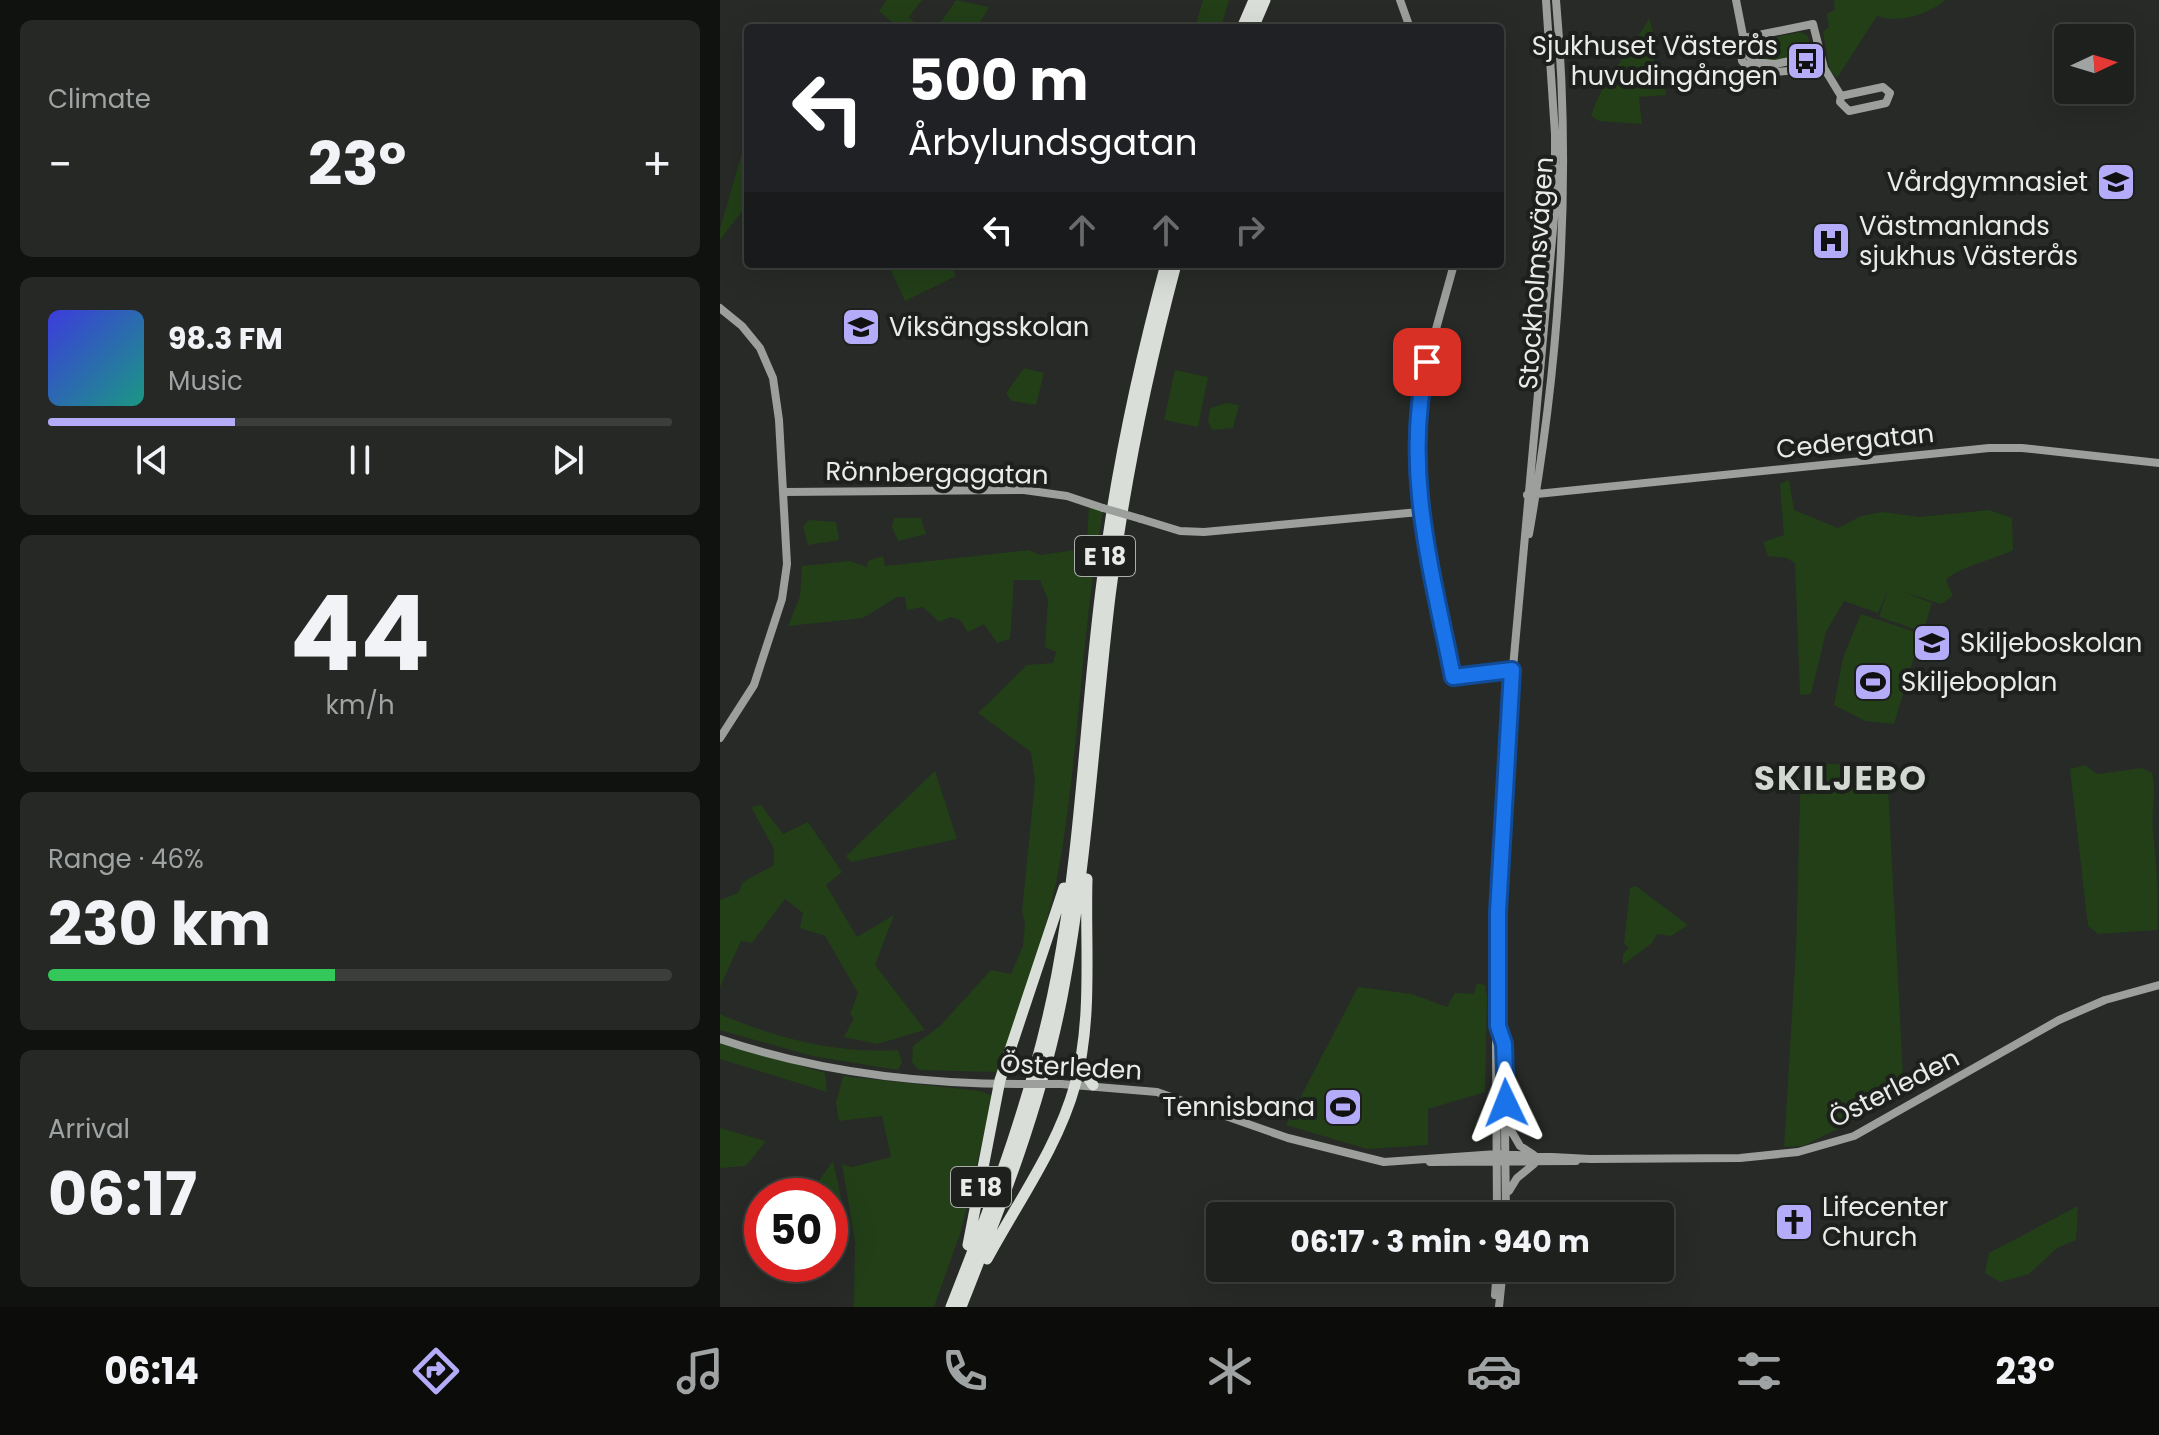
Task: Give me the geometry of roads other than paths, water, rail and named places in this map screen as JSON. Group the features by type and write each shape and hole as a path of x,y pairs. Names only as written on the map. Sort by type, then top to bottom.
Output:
{"highway":[{"path":"1244,24 1254,0"},
{"path":"1255,24 1265,0"},
{"name":"E 18","path":"951,1307 997,1190 1035,1072 1057,974 1074,853 1110,521 1138,374 1165,268"},
{"name":"E 18","path":"961,1307 1025,1138 1044,1074 1078,909 1121,521 1152,359 1175,268"},
{"name":"E 18","path":"978,1265 985,1262 1045,1157 1075,1084 1086,994 1091,837 1086,828"},
{"name":"E 18","path":"960,1285 958,1275 975,1218 999,1084 1054,926 1074,853"},
{"path":"1079,1061 1081,1072 1093,1085"}],"main road":[{"path":"1400,0 1409,24"},
{"name":"Stockholmsvägen","path":"1533,491 1555,207 1555,134 1546,0"},
{"name":"Stockholmsvägen","path":"1497,1202 1499,863 1512,670 1564,210 1565,137 1556,0"},
{"path":"1736,0 1748,56 1759,64 1820,55"},
{"path":"1823,65 1780,73 1750,68 1742,61 1740,45 1744,38 1813,24 1823,65 1841,96 1843,107 1849,111 1886,103 1890,95 1883,87 1841,96"},
{"path":"1453,268 1422,388 1417,452 1419,512 1453,677 1494,669 1512,670"},
{"path":"720,308 742,326 760,348 773,378 784,492 787,564 782,599 754,685 720,738"},
{"name":"Cedergatan","path":"1533,491 1989,448 2022,448 2159,463"},
{"name":"Rönnbergagatan","path":"784,492 1024,490 1067,496 1180,531 1204,532 1419,512"},
{"name":"Österleden","path":"720,1039 800,1064 874,1076 999,1084 1093,1085 1157,1092 1288,1138 1384,1162 1497,1154 1507,1159 1534,1160 1740,1158 1798,1152 1854,1136 2059,1020 2105,1000 2159,985"},
{"name":"Stockholmsvägen","path":"1498,1026 1504,1044 1507,1202"},
{"path":"1507,1123 1520,1146 1534,1160 1517,1178 1507,1195"},
{"name":"Österleden","path":"1414,1161 1497,1164 1507,1159"},
{"path":"1497,1282 1497,1307"},
{"path":"1497,1307 1501,1282"}],"place":[{"name":"Sjukhuset Västerås huvudingången","path":"1806,61"},
{"name":"Vårdgymnasiet","path":"2116,182"},
{"name":"Västmanlands sjukhus Västerås","path":"1831,241"},
{"name":"Viksängsskolan","path":"861,327"},
{"name":"Skiljeboskolan","path":"1932,643"},
{"name":"Skiljeboplan","path":"1873,682"},
{"name":"Tennisbana","path":"1343,1107"},
{"name":"Lifecenter Church","path":"1794,1222"}],"district":[{"name":"SKILJEBO","path":"1841,778"}]}
